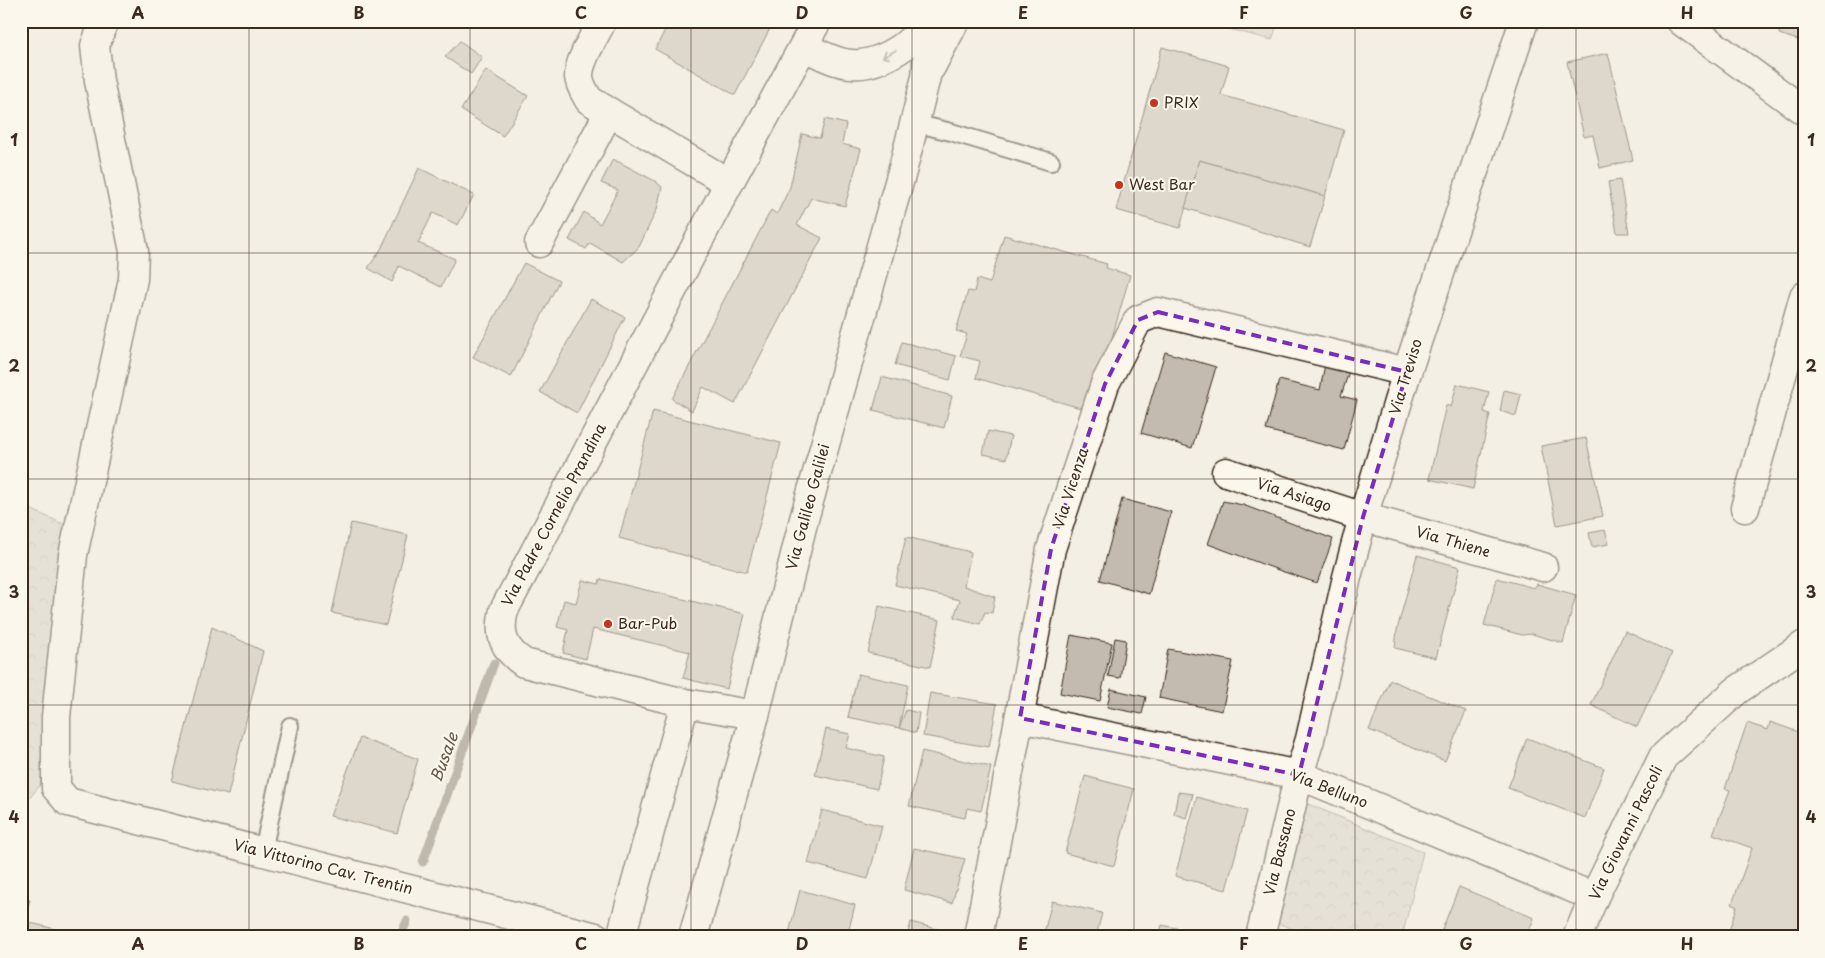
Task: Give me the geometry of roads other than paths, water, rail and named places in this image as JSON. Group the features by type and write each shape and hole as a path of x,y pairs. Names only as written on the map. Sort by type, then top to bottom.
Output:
{"street":[{"name":"Via Vittorino Cav. Trentin","path":"104,21 95,46 98,82 134,251 134,279 72,555 56,717 56,788 68,802 596,937"},
{"path":"602,21 580,66 579,77 582,88 589,100 728,182"},
{"name":"Via Padre Cornelio Prandina","path":"755,715 685,703 524,663 508,649 501,631 504,610 728,182 817,21"},
{"path":"804,47 835,60 851,64 872,62 889,55 911,40 924,21"},
{"name":"Via Galileo Galilei","path":"693,937 755,715 804,519 903,168 926,77 930,21"},
{"name":"Via Galileo Galilei","path":"926,77 955,21"},
{"name":"Via Treviso","path":"1310,739 1347,577 1406,372 1524,21"},
{"path":"1681,21 1804,111"},
{"path":"538,243 609,112"},
{"path":"1746,508 1804,296"},
{"name":"Via Vicenza","path":"978,937 1051,549 1105,384 1138,320 1158,312 1406,372"},
{"name":"Via Asiago","path":"1226,472 1363,517"},
{"name":"Via Thiene","path":"1363,517 1543,567"},
{"name":"Via Giovanni Pascoli","path":"1577,937 1594,897 1663,757 1736,691 1804,645"},
{"path":"622,937 685,703"},
{"name":"Via Belluno","path":"1020,718 1299,775 1594,897"},
{"name":"Via Bassano","path":"1260,937 1299,775 1310,739"}],"lane":[{"path":"914,123 1051,162"},
{"path":"263,852 290,726"}],"waterway":[{"name":"Busale","path":"423,862 494,663"},
{"name":"Busale","path":"400,937 407,921"}],"place":[{"name":"PRIX","path":"1154,103"},
{"name":"West Bar","path":"1119,185"},
{"name":"Bar-Pub","path":"608,624"}]}
